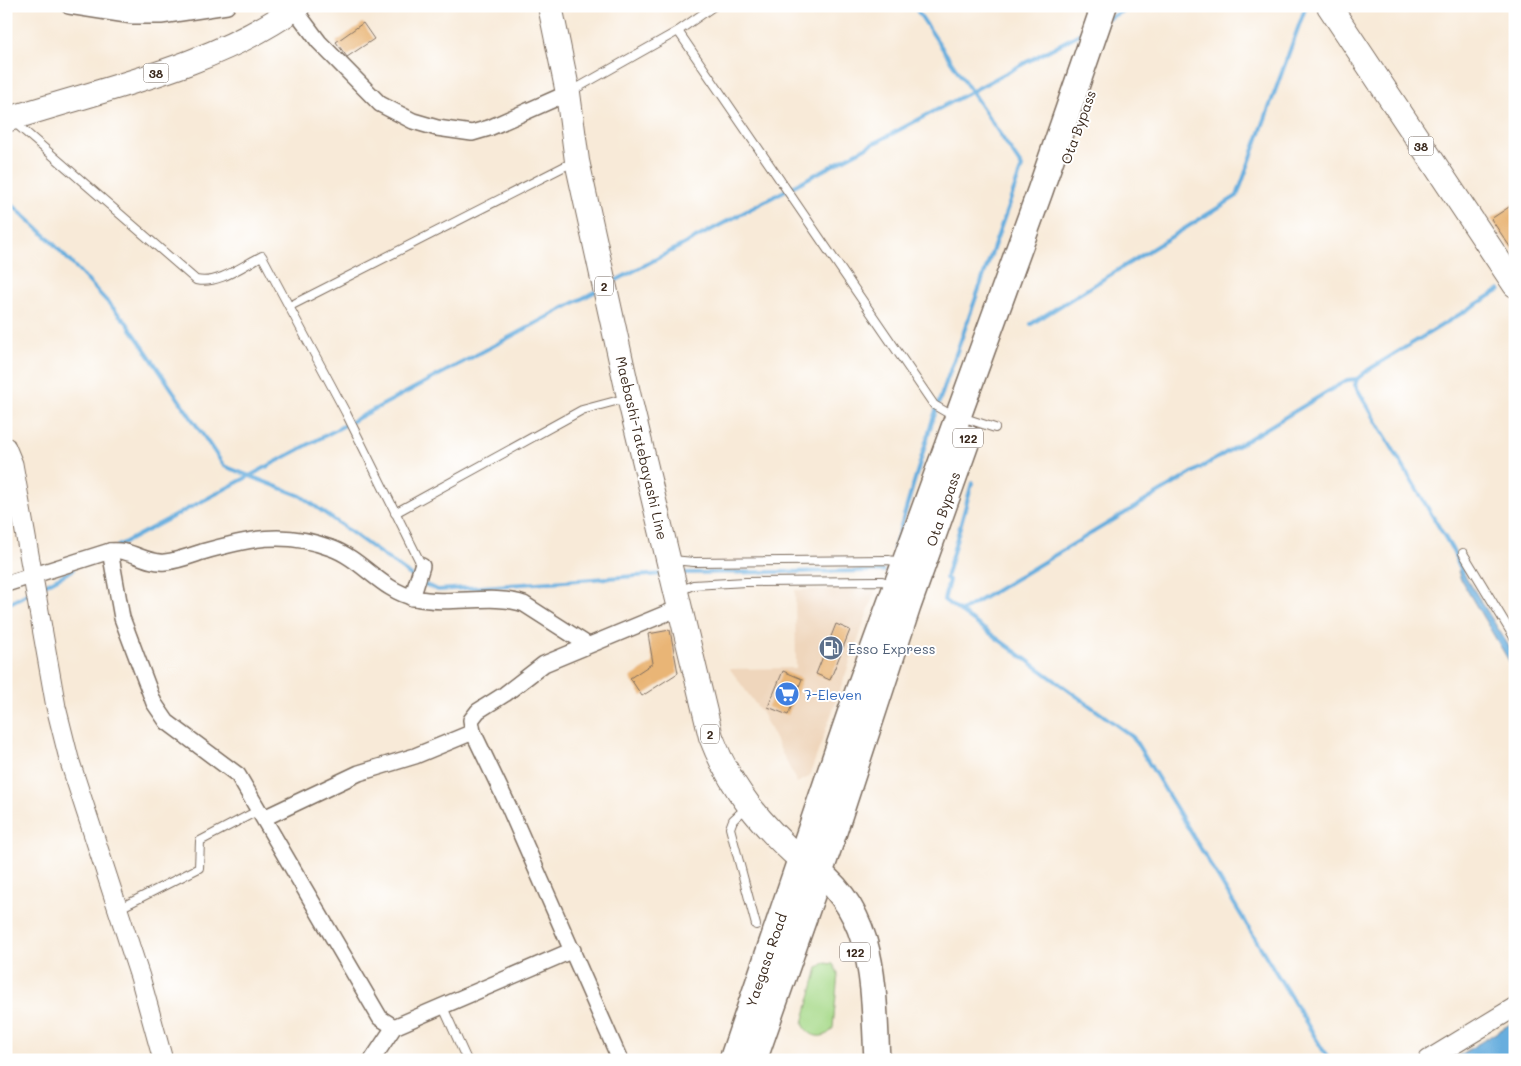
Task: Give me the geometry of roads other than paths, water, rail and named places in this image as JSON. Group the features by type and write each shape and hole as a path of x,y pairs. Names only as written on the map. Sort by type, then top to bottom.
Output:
{"highway":[{"name":"Ota Bypass","path":"811,872 900,575 976,421 1104,6"},
{"name":"Ota Bypass","path":"811,872 976,421 1121,6"},
{"name":"Yaegasa Road","path":"732,1060 811,872"},
{"name":"Yaegasa Road","path":"754,1060 811,872"},
{"name":"122","path":"811,872 844,927 857,958 862,995 865,1060"},
{"name":"122","path":"811,872 849,905 867,944 873,984 878,1060"}],"main road":[{"name":"Maebashi-Tatebayashi Line","path":"550,6 568,93 577,161 629,397 711,737 729,778 748,806 811,872"},
{"name":"38","path":"1329,6 1515,285"},
{"name":"38","path":"9,119 215,52 252,35 294,7"}],"street":[{"path":"69,6 143,16 161,16 227,6"},
{"path":"294,7 319,42 380,104 413,122 472,133 489,128 568,93"},
{"path":"6,447 13,464 56,706 82,803 116,910 140,977 163,1060"},
{"path":"6,584 110,550 127,551 165,562 264,537 330,547 342,552 379,580 432,602 517,602 581,638 588,644"},
{"path":"110,550 122,618 154,703 167,722 238,775 380,1018 394,1027"},
{"path":"414,593 422,570"},
{"path":"620,1060 573,950 473,732 471,720 478,711 505,694 544,664 588,644 673,581"},
{"path":"261,814 359,773 415,756 473,732"},
{"path":"372,1060 394,1027 573,950"},
{"path":"1428,1060 1515,1007"}],"lane":[{"path":"568,93 678,32 714,6"},
{"path":"678,32 930,400 940,410 976,421"},
{"path":"9,119 196,280 207,282 216,279 262,256 346,413 422,570"},
{"path":"290,306 567,163 577,161"},
{"path":"395,513 582,410 629,397"},
{"path":"1463,553 1515,639"},
{"path":"679,559 694,562 889,560 900,575 888,581 746,582 693,585 673,581 679,559"},
{"path":"748,806 733,820 730,828 756,925"},
{"path":"116,910 199,868 200,841 261,814"},
{"path":"442,1005 467,1060"}],"water":[{"path":"1461,569 1515,656 1515,671 1461,580 1458,571"},
{"path":"1515,1021 1515,1060 1452,1060"}],"waterway":[{"path":"894,549 932,422 1022,167 914,6"},
{"path":"1109,18 1132,6"},
{"path":"1031,324 1237,196 1306,6"},
{"path":"613,282 1085,31"},
{"path":"6,199 49,239 127,323 224,466 301,496 413,577"},
{"path":"118,546 598,290"},
{"path":"1463,574 1452,549 1355,385 1357,379 1368,370 1500,290"},
{"path":"960,612 1347,380 1357,379"},
{"path":"972,483 946,578 949,580 944,600 1133,737 1329,1060"},
{"path":"41,587 73,570"},
{"path":"679,573 884,571"},
{"path":"421,583 438,590 664,574"},
{"path":"6,605 31,592"}],"place":[{"name":"Esso Express","path":"831,648"},
{"name":"7-Eleven","path":"787,694"}]}
